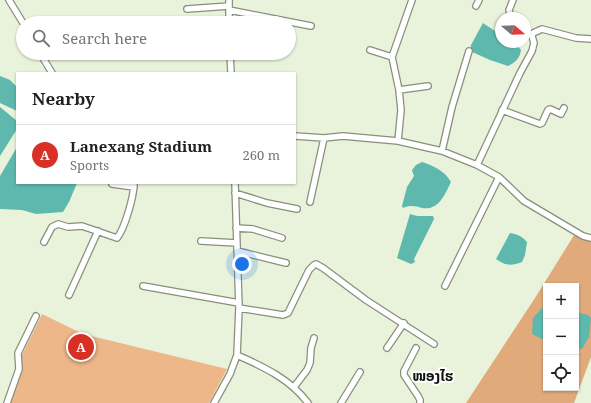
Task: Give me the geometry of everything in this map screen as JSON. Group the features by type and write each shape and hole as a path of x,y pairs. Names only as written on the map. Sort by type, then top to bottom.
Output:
{"street":[{"path":"9,0 19,16"},
{"path":"398,141 401,110 399,90 392,57 412,0"},
{"path":"476,6 479,0"},
{"path":"510,12 509,10 513,0"},
{"path":"229,5 230,16"},
{"path":"187,9 229,5 272,16"},
{"path":"296,22 311,26"},
{"path":"477,165 502,110 532,51 534,43 531,34 542,29 576,38 591,39"},
{"path":"370,50 392,57"},
{"path":"442,151 452,106 469,51"},
{"path":"44,60 51,72"},
{"path":"230,60 231,72"},
{"path":"399,90 428,86"},
{"path":"502,110 540,124 542,123 548,110 561,114 564,108"},
{"path":"296,136 324,138 343,136 398,141 442,151 477,165 499,177 524,201 583,236 591,238"},
{"path":"310,202 324,138"},
{"path":"445,286 499,177"},
{"path":"44,242 52,227 58,224 68,227 82,226 117,238 133,196 134,185 115,184"},
{"path":"214,403 230,374 237,355 239,305 235,184"},
{"path":"235,193 267,203 296,209"},
{"path":"236,228 252,229 282,238"},
{"path":"69,295 98,231"},
{"path":"201,242 237,243"},
{"path":"237,250 286,263"},
{"path":"143,286 283,315 288,313 309,270 316,264 366,300 404,323 434,344"},
{"path":"7,403 19,369 18,353 36,316"},
{"path":"388,348 404,323"},
{"path":"294,387 307,370 310,363 311,348 314,338"},
{"path":"416,348 404,370 404,375 418,396 420,403"},
{"path":"237,355 275,374 294,387 308,403"},
{"path":"342,403 360,372"}],"shaded area":[{"path":"576,232 591,238 591,357 579,389 579,283 544,283"},
{"path":"543,285 543,391 578,391 574,403 466,403"},
{"path":"42,314 83,334 227,369 209,403 9,403 22,366 20,359"}],"water":[{"path":"483,23 495,31 495,48 520,48 521,50 519,58 508,66 470,51 471,45"},
{"path":"0,76 10,80 16,86 16,111 0,103"},
{"path":"0,107 16,120 16,131 0,156"},
{"path":"16,149 16,184 77,184 63,212 36,214 22,210 0,209 0,176"},
{"path":"422,162 439,169 449,178 451,182 441,201 433,207 422,208 411,206 403,208 402,206 407,187 414,176 412,170 416,165"},
{"path":"410,214 417,216 433,216 434,219 414,259 415,262 411,264 397,258"},
{"path":"510,233 523,238 527,242 525,255 522,262 512,265 503,263 496,259"},
{"path":"543,307 543,340 532,334 533,318"},
{"path":"579,313 588,315 591,318 589,337 582,349 579,348"}],"place":[{"name":"Lanexang Stadium","path":"81,347"}],"district":[{"name":"ໜອງໄຮ","path":"433,376"}]}
